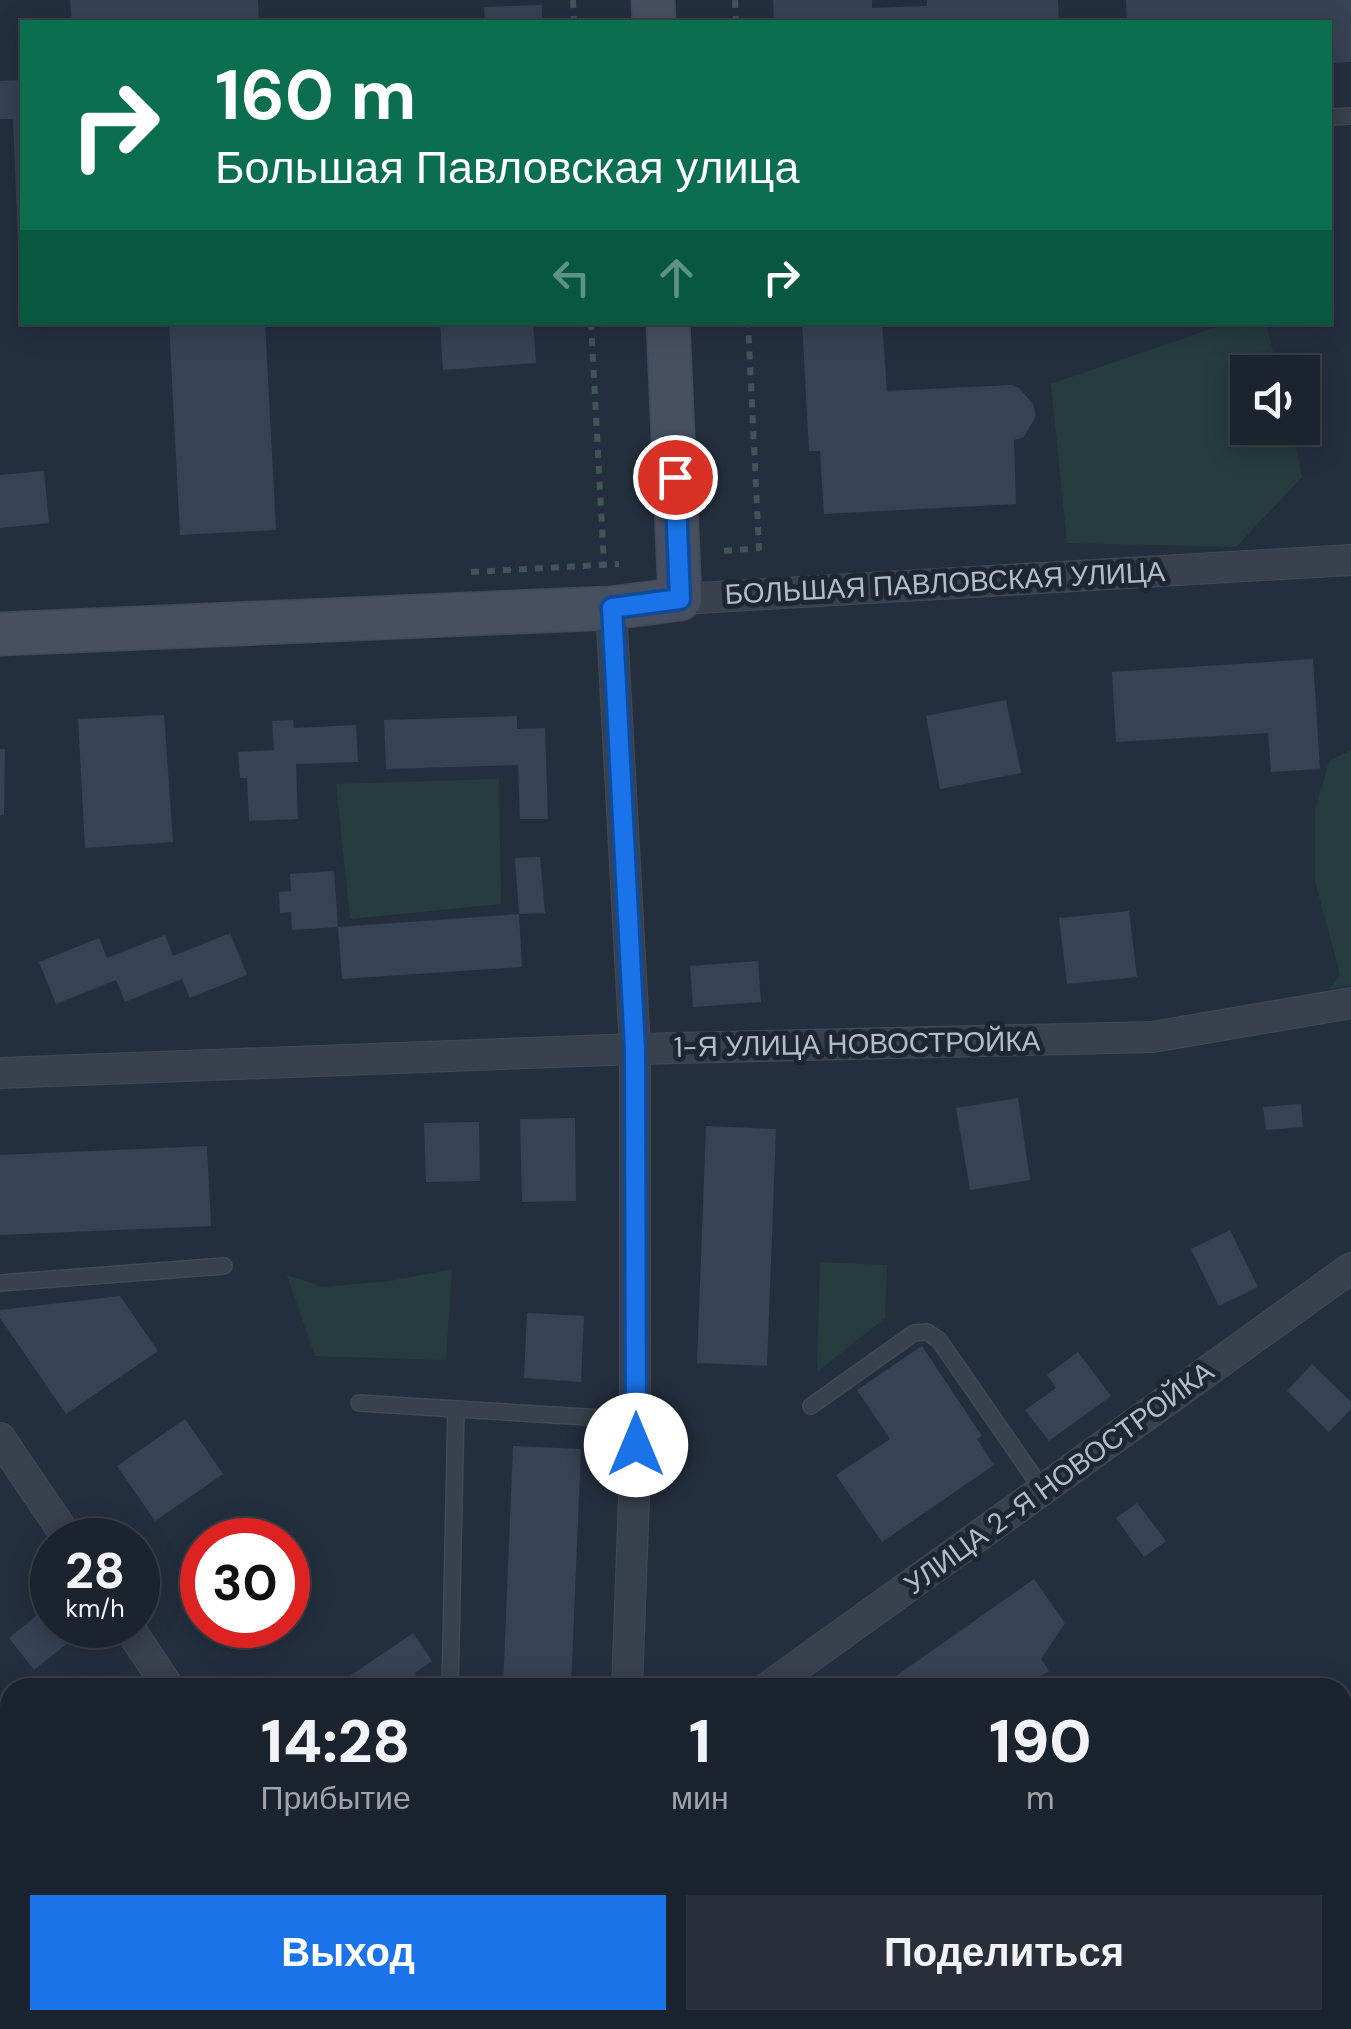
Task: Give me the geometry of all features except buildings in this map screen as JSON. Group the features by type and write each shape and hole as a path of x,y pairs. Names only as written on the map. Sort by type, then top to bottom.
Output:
{"main road":[{"path":"668,325 680,599"},
{"name":"БОЛЬШАЯ ПАВЛОВСКАЯ УЛИЦА","path":"0,634 612,608 680,599"}],"street":[{"name":"БОЛЬШАЯ ПАВЛОВСКАЯ УЛИЦА","path":"680,599 1351,560"},
{"path":"612,608 635,1050 636,1420 627,1678"},
{"name":"1-Я УЛИЦА НОВОСТРОЙКА","path":"0,1073 635,1050 1153,1037 1351,1003"},
{"name":"УЛИЦА 2-Я НОВОСТРОЙКА","path":"781,1678 1351,1268"},
{"path":"0,1438 55,1518"},
{"path":"142,1648 162,1678"}],"lane":[{"path":"0,1283 224,1266"},
{"path":"811,1406 914,1333 927,1332 939,1340 1042,1489"},
{"path":"359,1403 636,1420"},
{"path":"450,1678 456,1409"}],"path":[{"path":"591,325 604,565"},
{"path":"724,551 760,548 748,325"}],"green space":[{"path":"1222,325 1266,325 1274,355 1230,355 1230,445 1295,445 1302,477 1236,547 1067,543 1051,384"},
{"path":"1351,750 1351,985 1330,989 1340,974 1315,881 1315,810 1329,761"},
{"path":"499,779 501,904 350,919 336,784"},
{"path":"820,1262 887,1265 885,1318 817,1372"},
{"path":"452,1269 446,1360 315,1356 287,1275 323,1287 390,1281"}],"route":[{"path":"636,1445 635,1050 612,608 680,599 675,477"}]}
